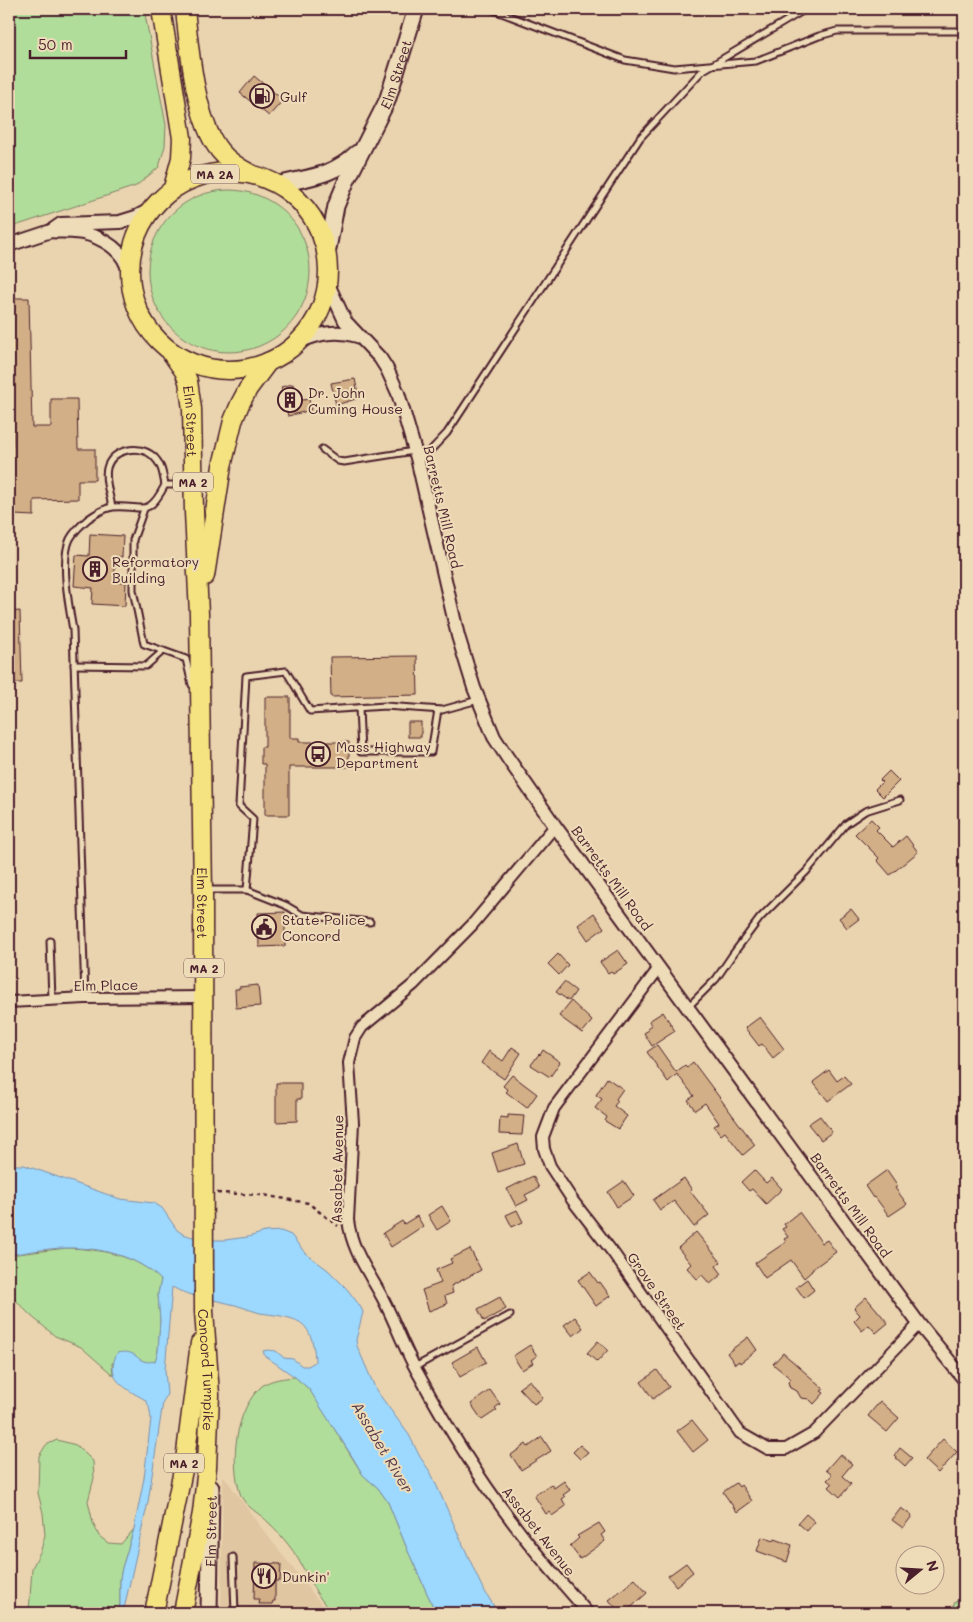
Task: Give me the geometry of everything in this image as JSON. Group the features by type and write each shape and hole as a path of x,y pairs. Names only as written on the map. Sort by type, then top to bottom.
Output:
{"highway":[{"name":"MA 2","path":"162,9 182,138 181,158 172,188 151,209 140,230 134,245 131,273 132,289 136,304 148,329 163,348 172,354"},
{"name":"MA 2","path":"185,9 198,94 210,134 218,149 241,169 286,190 306,208 315,220 327,254 328,284 326,296 316,319 298,342 279,357 268,362"},
{"name":"MA 2A","path":"172,188 194,179 224,173 260,178"},
{"path":"172,354 203,366 218,369 248,367 268,362"},
{"name":"Elm Street","path":"172,354 184,371 191,394 199,614 204,998 204,1311"},
{"name":"Elm Street","path":"199,614 228,440 240,404 248,389 268,362"},
{"name":"Concord Turnpike","path":"183,1613 202,1513 210,1419 210,1370 204,1311"},
{"name":"Concord Turnpike","path":"154,1613 185,1460 204,1311"}],"main road":[{"name":"Elm Street","path":"327,254 336,206 387,101 416,9"},
{"name":"Elm Street","path":"276,186 309,179 332,171 351,159 369,138"},
{"name":"Elm Street","path":"209,1613 212,1524 210,1419"}],"street":[{"path":"9,245 51,231 61,224 70,222 100,224 120,222 136,217 151,209"},
{"path":"51,231 74,231 101,239 110,245 120,255 126,265 132,289"},
{"name":"Barretts Mill Road","path":"328,284 342,316 357,336 380,358 393,381 404,411 416,454 458,636 478,700 494,737 555,826 919,1324 964,1379"},
{"path":"298,342 336,332 346,332 357,336"},
{"name":"Assabet Avenue","path":"555,826 472,925 413,985 362,1027 355,1038 349,1063 353,1123 348,1220 350,1236 355,1248 383,1299 414,1367 445,1420 503,1509 546,1564 588,1613"},
{"name":"Grove Street","path":"659,968 554,1108 543,1136 544,1150 550,1166 572,1201 614,1254 740,1433 768,1449 786,1449 814,1433 919,1324"},
{"name":"Elm Place","path":"9,1002 85,998 204,998"}],"lane":[{"path":"491,9 625,60 674,68 756,61 818,36 837,31 964,30"},
{"path":"322,450 338,461 344,462 429,452 447,433 640,138 702,71 806,9"},
{"path":"85,998 73,630 67,589 66,556 70,539 83,523 98,512 112,508 144,509 156,501 165,485 161,467 153,456 144,451 134,449 124,451 107,468 107,481 112,508"},
{"path":"165,485 193,485"},
{"path":"144,509 133,540 133,590 144,644 186,659 200,719"},
{"path":"74,665 146,666 163,651"},
{"path":"248,890 253,818 239,806 246,676 286,671 310,711 385,706 438,710 478,700"},
{"path":"359,708 361,752 431,752 438,710"},
{"path":"688,1008 716,979 732,954 760,918 807,871 846,824 865,811 900,800"},
{"path":"203,890 248,890 285,905 302,915 370,922"},
{"path":"50,941 52,1000"},
{"path":"414,1367 510,1315"},
{"path":"233,1557 235,1613"},
{"path":"209,1613 217,1613"}],"path":[{"path":"205,1192 263,1195 308,1203 350,1236"}],"shaded area":[{"path":"223,1475 260,1526 328,1613 221,1613"}],"green space":[{"path":"9,9 144,9 166,125 165,146 159,167 136,186 9,228"},
{"path":"237,190 253,193 267,199 281,208 292,219 307,247 310,271 309,287 301,309 292,323 281,334 253,349 221,352 205,349 191,343 177,334 166,323 151,295 148,263 151,247 157,233 166,219 177,208 205,193"},
{"path":"67,1248 105,1252 129,1259 151,1271 161,1280 158,1294 160,1321 158,1352 155,1361 148,1363 140,1360 112,1363 113,1375 81,1347 55,1336 30,1315 9,1293 9,1255"},
{"path":"295,1377 309,1389 363,1475 378,1488 388,1502 436,1613 333,1613 319,1597 299,1560 287,1543 242,1498 237,1480 235,1451 237,1436 246,1408 262,1386 278,1379"},
{"path":"57,1440 76,1445 93,1461 94,1478 88,1501 93,1523 99,1536 108,1543 121,1544 134,1529 122,1568 118,1613 29,1613 32,1568 41,1550 45,1535 43,1513 38,1493 39,1456 46,1445"},
{"path":"964,1596 964,1613 950,1613 955,1602"}],"water":[{"name":"Assabet River","path":"24,1165 120,1199 154,1203 162,1208 177,1230 202,1240 225,1240 248,1237 265,1232 281,1231 291,1235 305,1253 328,1270 347,1289 360,1306 363,1312 356,1340 357,1346 376,1390 409,1435 420,1457 431,1473 481,1585 498,1613 436,1613 388,1502 378,1488 363,1475 309,1389 265,1356 263,1351 268,1350 276,1351 284,1358 293,1359 302,1366 308,1366 315,1362 312,1341 305,1326 282,1316 260,1313 192,1295 172,1287 165,1370 167,1394 163,1402 148,1502 123,1613 118,1613 120,1605 120,1579 134,1529 144,1478 151,1419 147,1402 115,1378 113,1367 117,1353 124,1352 130,1353 144,1361 155,1361 158,1352 160,1321 158,1294 161,1280 152,1272 130,1259 105,1251 80,1248 53,1249 9,1255 9,1167"}],"building":[{"name":"Gulf","path":"254,76 283,100 269,116 240,93"},
{"path":"9,298 29,298 32,427 51,427 51,399 77,399 78,449 95,449 95,480 78,480 78,499 34,500 34,516 14,515 14,485 9,486 9,447 12,447 13,422 9,421"},
{"path":"355,379 359,398 336,405 331,383"},
{"name":"Dr. John Cuming House","path":"293,384 297,401 309,399 311,410 288,416 281,387"},
{"name":"Reformatory Building","path":"90,534 123,536 122,557 116,556 114,582 126,582 125,606 92,604 93,588 74,586 76,555 89,556"},
{"path":"20,611 22,683 9,683 9,612"},
{"path":"417,656 418,695 331,697 330,657"},
{"path":"265,697 290,697 290,738 299,738 299,742 349,742 349,767 289,767 289,815 265,815 265,764 261,764 261,747 265,747"},
{"path":"408,722 421,722 421,737 408,737"},
{"path":"889,771 899,781 883,797 875,789 882,782 880,780"},
{"path":"871,819 879,827 876,830 893,847 906,836 918,852 890,875 877,860 879,858 855,834"},
{"path":"851,909 859,919 847,928 839,918"},
{"path":"285,912 285,946 259,947 258,913"},
{"path":"594,913 604,928 588,940 578,925"},
{"path":"618,950 628,964 613,974 611,971 608,973 600,962"},
{"path":"558,954 568,965 559,975 548,964"},
{"path":"564,982 576,991 569,1001 556,992"},
{"path":"258,985 260,1006 236,1008 235,989"},
{"path":"571,1001 592,1021 582,1033 559,1016"},
{"path":"663,1012 675,1031 652,1046 644,1033 649,1030 647,1028 651,1025 649,1021"},
{"path":"760,1017 784,1049 773,1058 762,1044 759,1046 745,1028"},
{"path":"657,1045 676,1072 693,1062 755,1145 743,1155 725,1132 721,1135 714,1126 719,1123 705,1103 695,1110 688,1100 694,1096 677,1074 668,1082 647,1052"},
{"path":"512,1047 521,1053 504,1079 481,1063 489,1051 503,1061"},
{"path":"543,1050 560,1062 550,1077 531,1065"},
{"path":"829,1070 837,1081 844,1076 851,1084 828,1101 813,1082"},
{"path":"512,1075 537,1094 527,1108 506,1092 508,1090 503,1086"},
{"path":"607,1078 623,1089 616,1099 618,1101 614,1106 627,1116 618,1129 605,1121 607,1117 595,1108 602,1099 596,1095"},
{"path":"276,1083 301,1083 301,1099 297,1099 297,1121 276,1122"},
{"path":"508,1115 524,1116 522,1135 499,1134 500,1117 508,1118"},
{"path":"820,1116 832,1132 821,1140 808,1124"},
{"path":"518,1144 524,1164 498,1172 492,1153"},
{"path":"754,1170 766,1183 772,1178 782,1189 766,1204 752,1189 749,1191 741,1182"},
{"path":"887,1170 898,1186 895,1188 907,1204 889,1216 865,1186"},
{"path":"533,1176 539,1188 525,1195 528,1200 516,1206 507,1189"},
{"path":"684,1178 692,1190 690,1191 709,1215 694,1227 674,1201 660,1210 653,1200"},
{"path":"624,1181 634,1196 617,1207 608,1192"},
{"path":"442,1206 451,1221 437,1230 428,1215"},
{"path":"517,1210 523,1222 512,1227 506,1215"},
{"path":"799,1212 822,1243 827,1240 836,1252 811,1270 804,1278 791,1260 765,1278 755,1263 786,1242 784,1239 788,1237 782,1229 786,1227 784,1224"},
{"path":"417,1216 423,1226 391,1247 383,1233 402,1221 404,1224"},
{"path":"696,1232 721,1262 716,1266 722,1274 710,1284 702,1275 697,1279 687,1268 691,1264 678,1248"},
{"path":"470,1249 481,1270 451,1286 453,1293 445,1296 447,1304 429,1311 422,1290 441,1283 436,1270 452,1263 450,1259"},
{"path":"590,1272 610,1296 596,1306 578,1280"},
{"path":"807,1279 814,1290 804,1298 796,1287"},
{"path":"500,1297 506,1309 484,1321 478,1309"},
{"path":"866,1297 888,1323 876,1333 869,1325 862,1331 854,1321 860,1315 854,1308"},
{"path":"575,1317 583,1328 573,1336 564,1325"},
{"path":"748,1337 757,1350 740,1363 739,1361 735,1364 727,1353"},
{"path":"598,1341 608,1350 597,1362 587,1353"},
{"path":"530,1345 537,1356 531,1360 533,1363 522,1370 513,1356"},
{"path":"478,1347 486,1362 460,1377 452,1362"},
{"path":"783,1353 824,1389 821,1391 824,1393 814,1404 809,1399 801,1398 797,1391 790,1388 788,1382 791,1379 773,1364"},
{"path":"657,1370 669,1387 653,1399 641,1382"},
{"path":"530,1380 543,1398 534,1404 519,1388"},
{"path":"490,1390 500,1404 495,1408 497,1410 482,1420 471,1404"},
{"path":"880,1401 899,1418 887,1432 868,1416"},
{"path":"692,1420 708,1440 693,1452 677,1431"},
{"path":"542,1437 551,1451 521,1470 511,1455 526,1444 528,1447"},
{"path":"943,1439 957,1452 938,1473 924,1460"},
{"path":"580,1445 588,1452 580,1459 573,1452"},
{"path":"900,1448 912,1458 905,1466 894,1456"},
{"path":"840,1454 852,1464 842,1476 851,1484 840,1497 829,1487 832,1484 827,1480 832,1475 826,1470"},
{"path":"564,1481 570,1490 563,1495 565,1497 562,1499 566,1506 552,1516 549,1512 546,1514 534,1495 551,1484 554,1488"},
{"path":"736,1483 739,1487 741,1485 752,1501 737,1512 723,1492"},
{"path":"901,1508 912,1516 903,1528 892,1520"},
{"path":"806,1514 815,1522 807,1531 798,1523"},
{"path":"599,1523 605,1532 601,1535 605,1541 580,1559 570,1546 579,1538 577,1536"},
{"path":"762,1537 792,1545 787,1562 757,1551"},
{"path":"255,1563 281,1564 280,1581 275,1581 275,1601 272,1604 258,1604 259,1599 254,1599"},
{"path":"686,1563 693,1572 676,1586 668,1576"},
{"path":"635,1579 647,1593 625,1613 620,1613 609,1600"}],"place":[{"name":"Gulf","path":"262,96"},
{"name":"Dr. John Cuming House","path":"290,400"},
{"name":"Reformatory Building","path":"95,569"},
{"name":"Mass Highway Department","path":"318,754"},
{"name":"State Police Concord","path":"264,927"},
{"name":"Dunkin'","path":"264,1576"}]}
